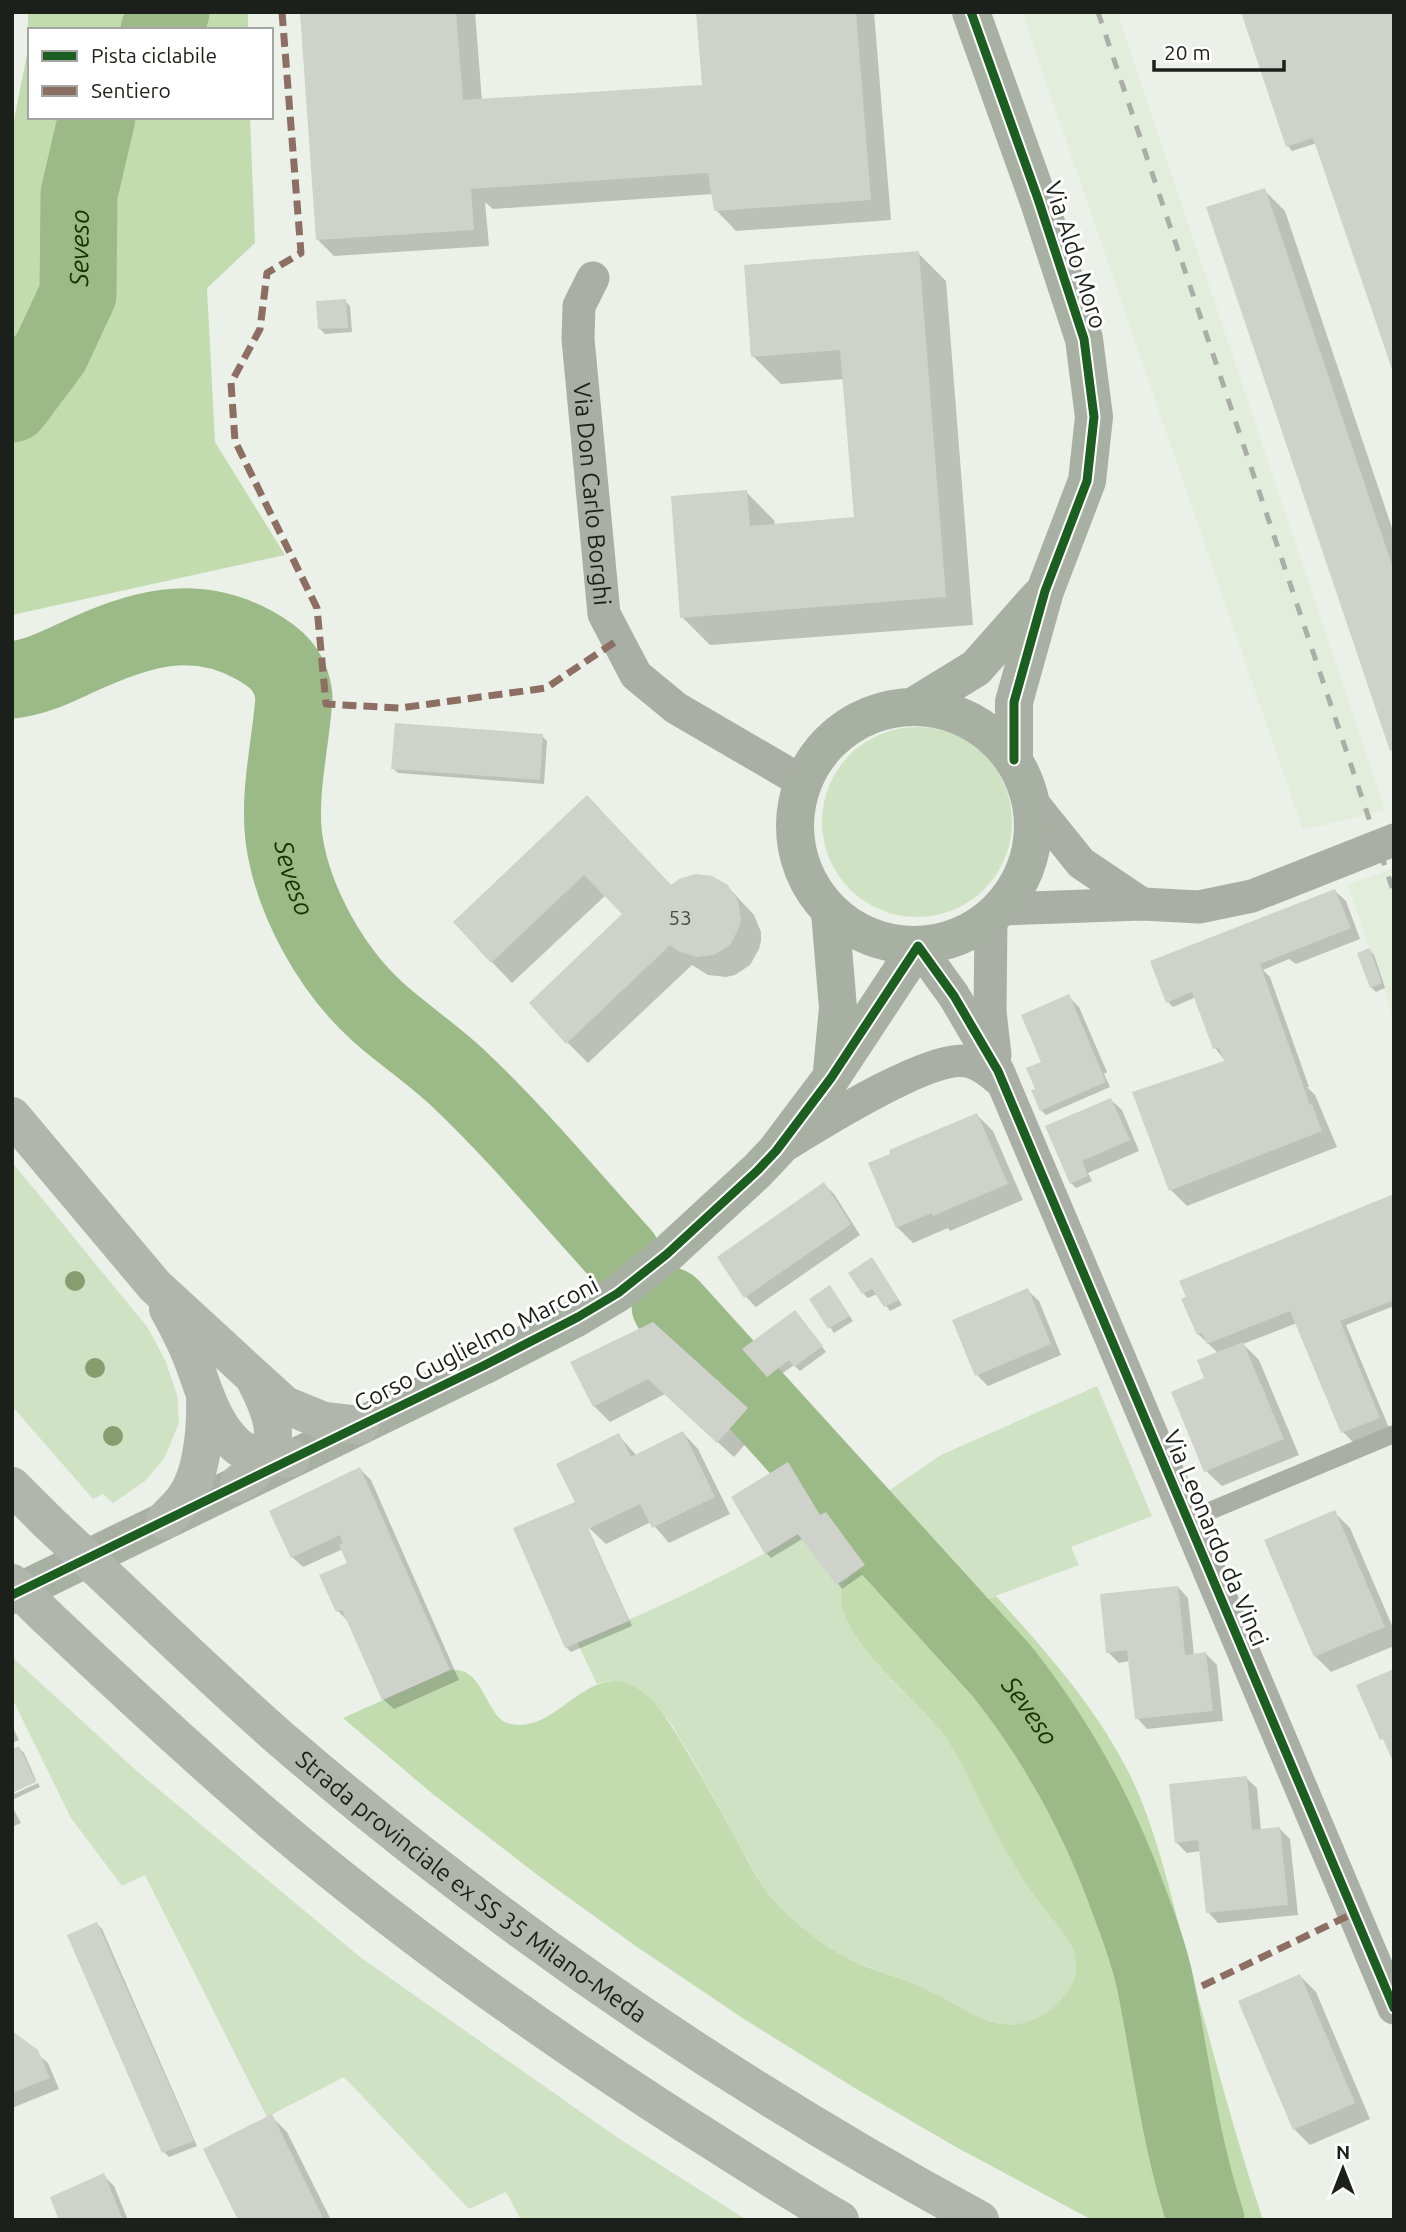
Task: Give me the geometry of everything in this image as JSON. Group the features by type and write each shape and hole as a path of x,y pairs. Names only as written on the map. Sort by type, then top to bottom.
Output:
{"highway":[{"path":"12,1116 155,1286 285,1405 324,1421 360,1425"},
{"path":"155,1286 177,1324 217,1420 235,1445 248,1452 279,1458"},
{"path":"255,1378 268,1404 273,1423 273,1444 279,1458"},
{"path":"165,1520 185,1499 195,1479 206,1415 205,1395"},
{"path":"239,1483 279,1458"},
{"name":"Strada provinciale ex SS 35 Milano-Meda","path":"12,1486 280,1738 426,1858 503,1917 614,1996 740,2078 904,2179 980,2220"},
{"path":"12,1583 125,1691 271,1820 421,1942 578,2054 840,2220"}],"street":[{"name":"Via Aldo Moro","path":"971,12 1038,199 1084,339 1094,417 1087,481 1045,591 1014,702 1014,760"},
{"name":"Via Don Carlo Borghi","path":"593,278 579,306 578,340 604,614 636,675 676,708 803,782"},
{"name":"Via Aldo Moro","path":"915,706 976,667 1045,591"},
{"path":"915,706 953,713 988,731 1014,760 1025,780 1032,803 1034,831 1029,860 1018,886 996,914 959,937 939,944 918,946 876,939 856,931 830,912 809,884 796,851 794,816 803,782 820,751 847,726 879,711 915,706"},
{"path":"1032,803 1081,863 1142,904"},
{"path":"996,914 1142,904 1199,907 1252,896 1394,841"},
{"path":"830,912 838,1008 831,1078"},
{"path":"996,914 990,1012 992,1042 1000,1077"},
{"path":"918,946 954,996 1000,1077"},
{"name":"Corso Guglielmo Marconi","path":"279,1458 360,1425 578,1317 618,1293 667,1254 776,1151 831,1078 918,946"},
{"path":"776,1151 880,1090 926,1070 951,1062 969,1061 1000,1077"},
{"name":"Via Leonardo da Vinci","path":"1000,1077 1394,2008"},
{"path":"12,1595 239,1483"}],"lane":[{"path":"1188,1520 1394,1434"}],"shaded area":[{"path":"1022,12 1117,12 1385,810 1303,830"},
{"path":"1394,868 1394,1020 1348,885"}],"green space":[{"path":"28,12 248,12 248,28 28,28"},
{"path":"28,49 28,119 250,119 255,243 207,288 215,442 285,555 12,615 12,130"},
{"path":"917,727 953,734 984,755 1005,786 1012,822 1005,858 984,889 953,910 917,917 881,910 850,889 829,858 822,822 829,786 850,755 881,734"},
{"path":"12,1162 148,1328 165,1360 177,1395 179,1423 164,1459 145,1481 113,1503 103,1494 93,1499 12,1406"},
{"path":"1097,1386 1152,1516 1071,1547 1079,1565 971,1605 878,1498 941,1455"},
{"path":"798,1534 836,1585 846,1578 843,1598 848,1620 860,1641 876,1663 945,1736 970,1777 1012,1861 1070,1943 1076,1961 1073,1981 1063,1999 1038,2018 1009,2025 995,2023 922,1987 855,1961 805,1930 783,1911 764,1888 666,1717 609,1681 597,1684 577,1642 689,1592"},
{"path":"865,1565 894,1580 917,1604 956,1658 1031,1747 1064,1801 1103,1891 1134,1983 1146,2031 1168,2173 1179,2220 1092,2220 956,2147 858,2090 744,2019 540,1877 434,1795 343,1718 450,1670 462,1671 471,1676 495,1713 511,1724 528,1724 544,1718 604,1682 620,1682 638,1689 655,1703 677,1735 764,1888 785,1913 806,1931 854,1961 922,1987 980,2018 1006,2024 1020,2024 1035,2019 1052,2009 1071,1986 1076,1967 1073,1950 1062,1930 1014,1865 946,1738 880,1667 850,1627 843,1607 842,1588 848,1577"},
{"path":"996,1596 1051,1658 1085,1702 1116,1749 1138,1792 1161,1857 1222,2083 1263,2220 1233,2220 1213,2157 1142,1891 1125,1840 1106,1790 1079,1739 1044,1690 971,1605"},
{"path":"12,1657 139,1773 360,1957 618,2138 747,2220 521,2220 506,2192 469,2209 344,2077 267,2117 145,1875 122,1886 71,1818 12,1698"}],"building":[{"path":"300,12 456,12 463,100 702,85 696,12 856,12 871,200 714,211 708,173 471,189 474,230 316,240"},
{"path":"1241,12 1394,12 1394,375 1313,138 1286,147"},
{"path":"1265,188 1394,571 1394,749 1390,751 1206,207"},
{"path":"919,251 946,597 680,618 671,496 747,490 750,526 854,517 840,350 751,357 744,265"},
{"path":"346,299 348,328 318,329 316,301"},
{"path":"395,723 543,734 540,780 391,769"},
{"path":"587,795 671,885 679,879 695,874 712,876 728,885 738,901 741,919 730,945 714,955 696,957 670,945 566,1044 529,1003 622,914 584,875 491,963 453,922"},
{"path":"1335,889 1351,928 1260,964 1310,1105 1312,1104 1322,1131 1169,1191 1132,1092 1224,1061 1219,1048 1213,1049 1192,992 1166,1003 1150,961"},
{"path":"1370,948 1382,983 1370,988 1357,953"},
{"path":"1069,994 1106,1082 1040,1111 1026,1068 1041,1062 1021,1015"},
{"path":"1111,1098 1130,1140 1082,1161 1088,1176 1070,1184 1045,1126"},
{"path":"977,1113 1008,1184 933,1216 932,1213 896,1228 868,1163 890,1154 889,1150"},
{"path":"824,1182 851,1224 744,1298 717,1257"},
{"path":"1394,1194 1394,1300 1340,1321 1380,1418 1341,1433 1290,1311 1207,1344 1202,1333 1197,1335 1181,1299 1186,1297 1179,1281"},
{"path":"872,1257 899,1300 884,1307 872,1289 862,1294 848,1273"},
{"path":"830,1285 850,1316 828,1329 809,1299"},
{"path":"1028,1288 1051,1344 975,1376 952,1320"},
{"path":"795,1310 823,1346 794,1367 789,1360 767,1377 742,1349"},
{"path":"653,1322 748,1408 717,1443 648,1379 593,1407 570,1362"},
{"path":"1243,1342 1284,1439 1204,1472 1171,1392 1204,1378 1197,1360"},
{"path":"683,1431 715,1497 652,1528 640,1504 588,1529 629,1621 565,1648 513,1528 575,1502 556,1464 619,1433 631,1457"},
{"path":"788,1462 820,1515 826,1512 865,1565 836,1585 798,1534 765,1554 731,1497"},
{"path":"360,1467 450,1670 382,1700 342,1610 336,1612 319,1575 347,1563 339,1545 343,1543 340,1535 291,1558 269,1511"},
{"path":"1335,1510 1385,1627 1314,1657 1264,1540"},
{"path":"1178,1586 1185,1655 1206,1652 1213,1711 1135,1719 1127,1650 1106,1653 1100,1594"},
{"path":"1394,1669 1394,1764 1383,1739 1380,1740 1356,1685"},
{"path":"19,1746 36,1782 12,1793 12,1749"},
{"path":"1247,1776 1252,1830 1280,1827 1288,1905 1206,1913 1198,1840 1175,1843 1169,1784"},
{"path":"97,1922 194,2141 162,2153 67,1935"},
{"path":"1300,1974 1355,2103 1293,2130 1238,2001"},
{"path":"12,2031 38,2050 50,2078 12,2093"},
{"path":"272,2114 324,2220 238,2220 203,2149"},
{"path":"104,2173 123,2220 59,2220 50,2197"}],"waterway":[{"name":"Seveso","path":"160,28 171,12"},
{"name":"Seveso","path":"12,404 51,352 78,294 79,194 97,119"},
{"name":"Seveso","path":"12,680 30,677 122,639 165,628 209,629 231,635 254,645 276,660 290,679 294,697 284,786 284,839 296,887 317,934 362,996 481,1101 622,1255"},
{"name":"Seveso","path":"670,1306 1001,1670 1040,1724 1075,1780 1104,1839 1147,1951 1183,2131 1206,2220"}],"railway":[{"path":"1098,12 1394,893"}],"marked path":[{"path":"282,12 301,253 267,273 260,329 231,383 235,441 317,608 326,704 400,708 546,688 618,640"},
{"path":"1202,1986 1354,1913"}],"cycle path":[{"path":"971,12 1038,199 1084,339 1094,417 1087,481 1045,591 1014,702 1014,760"},
{"path":"12,1595 483,1366 618,1293 667,1254 776,1151 831,1078 918,946 954,996 998,1071 1394,2008"}]}
